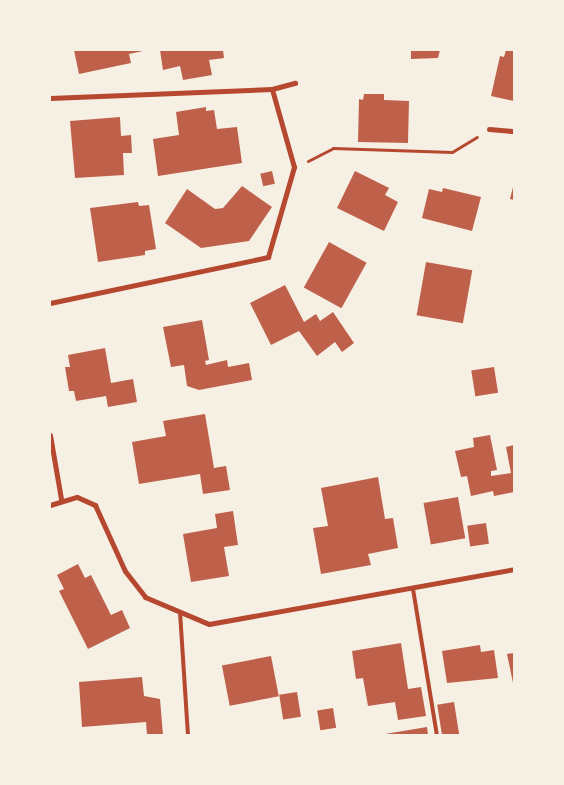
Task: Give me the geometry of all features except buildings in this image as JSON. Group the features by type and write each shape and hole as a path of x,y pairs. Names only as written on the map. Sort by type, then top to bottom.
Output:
{"street":[{"path":"50,98 272,89 295,83"},
{"path":"50,303 268,257 294,167 272,89"},
{"path":"489,129 514,131"},
{"path":"50,435 61,499"},
{"path":"50,505 61,499 77,497 95,505 125,572 145,597 209,624 413,589 514,569"}],"lane":[{"path":"413,589 436,735"},
{"path":"180,612 188,735"}],"path":[{"path":"294,167 334,148 452,152 489,129"}]}
